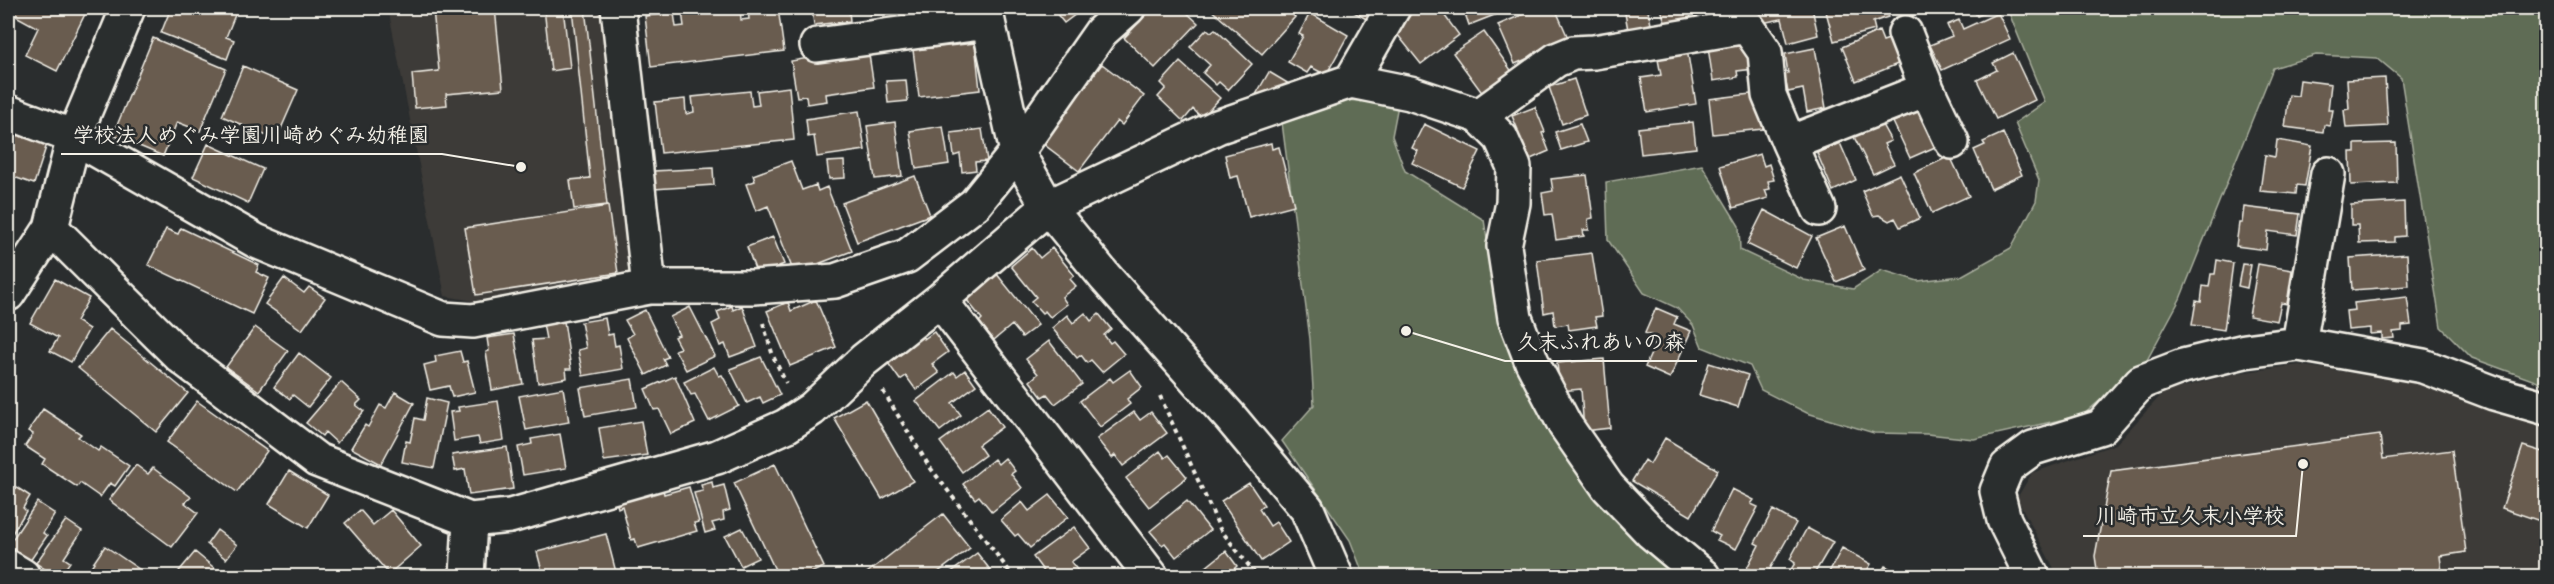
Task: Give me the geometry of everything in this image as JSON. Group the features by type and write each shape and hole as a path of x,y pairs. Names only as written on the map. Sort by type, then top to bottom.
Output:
{"street":[{"path":"8,294 51,228 74,137 128,8"},
{"path":"618,8 649,287"},
{"path":"8,112 74,137 256,242 443,319 473,321 649,287 753,287 836,281 907,256 975,204 1017,152 1101,32 1128,8"},
{"path":"1351,81 1393,8"},
{"path":"817,45 986,15 1017,152 1048,207 1105,277 1230,417 1307,509 1336,576"},
{"path":"1479,116 1556,60 1573,52 1594,52 1748,26 1765,52 1769,95 1819,209"},
{"path":"1905,33 1927,89 1952,142"},
{"path":"51,228 180,356 317,460 470,520 510,516 717,457 786,426 812,409 864,360 940,300 1048,207 1217,127 1351,81 1410,93 1479,116 1501,138 1514,167 1513,203 1504,246 1515,318 1532,362 1565,425 1608,487 1652,533 1703,576"},
{"path":"1789,143 1927,89"},
{"path":"2299,344 2328,174"},
{"path":"940,300 1151,576"},
{"path":"2032,576 2001,510 1997,491 2007,468 2033,448 2101,427 2141,382 2183,366 2245,351 2299,344 2423,366 2494,393 2547,408"},
{"path":"467,576 470,520"},
{"path":"8,567 22,576"}],"path":[{"path":"753,287 773,356 802,415"},
{"path":"864,360 929,466 1013,576"},
{"path":"1156,388 1220,529 1257,576"}],"shaded area":[{"path":"388,8 606,8 634,272 474,301 445,296"},
{"path":"2299,365 2412,382 2473,399 2546,426 2546,576 2058,576 2017,498 2032,473 2116,444 2164,392 2237,373"}],"green space":[{"path":"2007,8 2546,8 2546,385 2472,358 2441,327 2401,78 2377,58 2316,55 2273,68 2180,299 2147,360 2083,415 1974,439 1927,434 1874,433 1807,413 1761,390 1750,366 1702,347 1693,325 1677,308 1644,293 1608,240 1606,182 1702,165 1739,226 1740,250 1804,280 1853,289 1882,270 1918,281 1961,276 2011,248 2036,201 2039,180 2015,123 2045,102"},
{"path":"1337,99 1398,105 1392,136 1405,171 1484,220 1500,323 1534,403 1576,471 1623,529 1676,576 1364,576 1350,540 1282,441 1314,405 1310,339 1281,115"}],"building":[{"path":"18,8 88,8 57,71 25,55 38,28 14,15"},
{"path":"171,8 231,8 237,10 226,37 234,40 227,59 161,33"},
{"path":"495,8 503,89 446,94 447,105 415,108 412,74 439,71 433,9"},
{"path":"544,8 563,8 570,68 551,71"},
{"path":"572,8 585,8 607,205 574,209 570,180 590,178"},
{"path":"740,8 741,20 749,19 748,8 778,8 784,51 651,67 645,16 674,13 676,27 684,26 682,12"},
{"path":"812,8 854,8 855,11 849,11 850,21 814,25"},
{"path":"869,8 948,8 870,15"},
{"path":"1052,8 1084,8 1064,23"},
{"path":"1153,8 1176,10 1182,8 1198,23 1155,68 1124,38"},
{"path":"1209,8 1284,8 1295,17 1262,54"},
{"path":"1347,8 1376,8 1368,20"},
{"path":"1415,8 1439,8 1459,35 1421,64 1397,34"},
{"path":"1463,8 1494,8 1497,14 1469,25"},
{"path":"1538,8 1555,8 1569,40 1515,64 1498,25"},
{"path":"1624,8 1655,8 1648,11 1651,24 1628,30"},
{"path":"1661,8 1689,8 1691,18 1665,23"},
{"path":"1704,8 1734,8 1736,14 1706,19"},
{"path":"1812,8 1818,35 1788,43 1782,19 1762,23 1758,9"},
{"path":"1825,8 1885,8 1888,17 1873,22 1875,30 1834,41"},
{"path":"1903,8 1939,8 1906,17"},
{"path":"1973,8 1998,8 1977,16"},
{"path":"1310,13 1348,35 1326,75 1311,67 1307,73 1288,62 1303,36 1299,34"},
{"path":"1998,13 2010,39 1942,70 1930,45 1952,36 1947,25 1959,20 1963,29"},
{"path":"1207,29 1211,32 1215,29 1252,64 1228,90 1219,82 1216,85 1203,73 1210,65 1190,47"},
{"path":"1879,31 1883,41 1889,39 1900,63 1856,81 1842,47"},
{"path":"1484,32 1513,73 1483,94 1453,53"},
{"path":"153,38 226,69 200,131 177,122 163,156 113,135"},
{"path":"1745,42 1754,69 1737,71 1738,77 1713,81 1708,47"},
{"path":"975,43 980,90 919,97 913,50"},
{"path":"868,48 874,87 826,94 827,101 807,104 806,96 797,97 791,61"},
{"path":"1815,48 1826,108 1807,112 1803,89 1788,92 1784,74 1788,73 1785,54"},
{"path":"1687,49 1696,104 1647,112 1641,78 1661,75 1657,54"},
{"path":"2013,53 2035,100 1996,119 1977,80 1997,70 1993,63"},
{"path":"1180,62 1220,98 1202,118 1193,109 1183,121 1158,97 1166,88 1161,83"},
{"path":"1102,64 1144,96 1122,125 1117,121 1079,171 1042,143"},
{"path":"243,66 298,90 276,140 222,116"},
{"path":"1269,72 1291,85 1254,98"},
{"path":"2385,78 2388,126 2346,128 2344,110 2349,109 2347,80"},
{"path":"1574,79 1586,115 1562,124 1549,87"},
{"path":"906,80 908,101 888,103 886,81"},
{"path":"2300,80 2331,84 2328,110 2333,110 2330,126 2324,125 2323,132 2285,127 2289,95 2298,96"},
{"path":"789,87 794,140 661,153 655,102 685,99 686,114 694,112 692,97 750,91 752,106 759,105 757,91"},
{"path":"1759,93 1763,129 1713,134 1709,99"},
{"path":"1535,107 1545,132 1542,133 1549,151 1526,161 1514,132 1518,130 1512,116"},
{"path":"859,111 865,150 817,157 814,136 808,137 806,119"},
{"path":"1918,111 1935,147 1910,158 1893,122"},
{"path":"895,122 902,176 875,179 867,126"},
{"path":"1693,122 1696,148 1641,154 1638,128"},
{"path":"1881,123 1891,141 1884,144 1894,164 1873,174 1854,137"},
{"path":"1424,124 1480,151 1462,187 1412,163 1418,151 1412,148"},
{"path":"1580,124 1587,142 1561,150 1555,132"},
{"path":"943,126 949,164 916,169 910,131"},
{"path":"982,129 987,161 975,162 976,170 962,172 960,154 954,156 951,133"},
{"path":"2003,133 2022,175 1991,189 1974,150 1985,145 1983,142"},
{"path":"16,135 47,144 34,184 8,175 8,162"},
{"path":"2277,140 2312,146 2305,186 2297,185 2296,194 2260,191 2265,155 2275,157"},
{"path":"1271,143 1272,149 1279,147 1294,205 1249,217 1238,176 1230,178 1225,155"},
{"path":"1840,143 1856,180 1833,191 1817,153"},
{"path":"2396,143 2397,183 2351,185 2350,152 2355,152 2355,144"},
{"path":"208,144 263,169 248,203 193,177"},
{"path":"1760,154 1764,166 1769,164 1774,180 1768,181 1770,189 1765,190 1768,198 1733,208 1720,166"},
{"path":"1950,156 1969,196 1932,213 1914,173"},
{"path":"791,161 802,190 816,185 818,191 827,187 852,251 794,273 768,206 756,211 746,184 755,181 753,175"},
{"path":"844,161 845,178 829,179 827,162"},
{"path":"713,168 714,185 654,189 653,171"},
{"path":"1900,174 1920,218 1900,227 1895,218 1889,221 1879,215 1873,216 1862,191"},
{"path":"1587,175 1593,218 1588,219 1589,230 1583,230 1584,236 1556,240 1552,214 1545,215 1542,193 1553,191 1551,179"},
{"path":"915,176 930,215 857,242 842,203"},
{"path":"2404,202 2405,236 2395,237 2395,242 2359,243 2358,225 2351,225 2351,205"},
{"path":"608,206 618,273 476,295 465,228"},
{"path":"2244,207 2300,214 2297,235 2268,231 2266,250 2236,246"},
{"path":"1764,210 1812,236 1796,268 1747,244"},
{"path":"1845,226 1864,270 1836,282 1816,238"},
{"path":"181,228 259,265 256,272 269,278 252,314 148,265 166,229 178,234"},
{"path":"773,237 784,264 757,275 747,247"},
{"path":"1032,248 1040,258 1052,248 1074,275 1070,279 1076,286 1062,297 1067,304 1050,317 1045,311 1042,313 1031,301 1036,297 1011,266"},
{"path":"1592,253 1602,316 1595,317 1597,326 1569,330 1568,324 1555,326 1553,311 1544,313 1537,260"},
{"path":"2407,254 2409,286 2352,290 2350,258"},
{"path":"2217,260 2233,263 2224,330 2192,325 2196,301 2201,302 2203,286 2209,287 2211,274 2215,274"},
{"path":"2242,264 2251,265 2247,288 2238,286"},
{"path":"2258,264 2292,270 2287,304 2281,303 2277,321 2249,316"},
{"path":"996,273 1038,325 1022,337 1012,325 994,340 979,322 982,319 966,299"},
{"path":"284,278 304,293 309,287 325,298 302,330 265,304"},
{"path":"55,279 89,298 76,321 89,329 71,362 50,351 58,338 30,323"},
{"path":"2407,297 2411,325 2402,326 2402,331 2393,332 2394,338 2382,339 2382,333 2370,334 2370,328 2348,330 2346,311 2355,310 2354,303"},
{"path":"816,300 836,347 790,366 767,311 788,302 791,311"},
{"path":"732,306 733,310 742,306 757,347 730,357 725,344 720,346 712,324 720,320 717,312"},
{"path":"690,307 715,356 686,370 675,350 680,348 674,337 679,335 670,317"},
{"path":"1656,308 1677,317 1674,324 1691,331 1670,378 1645,367 1658,338 1645,333"},
{"path":"645,310 668,357 663,359 666,365 646,375 627,338 633,334 625,320"},
{"path":"1085,313 1091,321 1099,314 1111,329 1104,335 1110,343 1113,341 1124,354 1102,372 1091,360 1087,363 1081,355 1077,358 1052,328 1067,315 1073,323"},
{"path":"605,318 608,335 613,334 615,346 619,345 623,369 583,376 578,350 586,348 581,322"},
{"path":"564,321 571,369 566,369 567,378 538,383 532,340 546,339 543,324"},
{"path":"255,327 288,351 259,391 226,367"},
{"path":"110,329 188,393 156,432 78,368"},
{"path":"919,331 924,339 934,332 948,352 932,364 939,373 916,390 906,376 900,380 888,363 903,353 898,346"},
{"path":"514,334 523,384 492,390 486,352 489,351 487,338"},
{"path":"1049,341 1082,384 1055,404 1047,394 1042,397 1030,381 1038,374 1026,359"},
{"path":"460,351 463,362 467,361 475,392 452,397 449,386 430,390 424,365 436,362 435,356"},
{"path":"299,353 331,378 308,407 293,395 290,399 274,387"},
{"path":"761,357 780,395 763,403 760,397 747,403 730,369"},
{"path":"1604,359 1610,428 1584,431 1581,389 1560,391 1557,363"},
{"path":"1709,363 1748,375 1738,407 1699,395"},
{"path":"714,367 719,376 722,375 739,406 709,421 695,394 691,395 684,382"},
{"path":"965,370 976,385 952,403 961,415 940,431 916,401 954,372 957,376"},
{"path":"1130,370 1142,387 1127,399 1130,404 1100,427 1080,401 1110,378 1113,382"},
{"path":"675,376 695,423 671,434 659,409 654,410 645,389"},
{"path":"632,379 637,407 585,416 580,388"},
{"path":"341,382 361,400 356,405 364,411 337,443 325,432 322,436 306,423"},
{"path":"563,388 569,422 526,430 519,396"},
{"path":"395,392 414,403 381,464 351,448 365,425 368,427 380,405 386,408"},
{"path":"427,398 447,403 434,468 402,462 406,441 410,442 415,418 423,420"},
{"path":"866,400 913,481 882,499 834,418"},
{"path":"197,401 267,451 237,492 167,442"},
{"path":"498,401 504,440 480,444 478,437 454,441 450,412 459,411 458,407"},
{"path":"988,407 1002,427 978,445 985,455 962,472 940,442"},
{"path":"43,409 81,434 78,437 98,451 101,447 129,466 115,486 110,483 100,497 80,483 77,487 42,464 45,459 25,446 33,434 28,431"},
{"path":"1134,412 1140,420 1151,412 1167,433 1123,466 1115,455 1112,458 1097,439"},
{"path":"641,421 647,455 604,461 599,428"},
{"path":"560,434 566,468 523,475 518,447 532,444 531,439"},
{"path":"2380,435 2383,459 2452,450 2466,552 2440,556 2442,572 2411,576 2098,576 2095,556 2111,471"},
{"path":"1665,438 1718,470 1691,516 1632,481 1645,460 1650,464"},
{"path":"2523,446 2546,453 2546,523 2502,508"},
{"path":"507,447 513,489 469,495 465,469 455,471 452,455"},
{"path":"1160,451 1165,458 1169,455 1187,477 1149,507 1126,478"},
{"path":"1005,458 1015,471 1011,474 1022,488 992,512 979,496 975,499 963,484 994,459 998,464"},
{"path":"775,464 824,567 804,576 778,576 734,483"},
{"path":"136,465 148,474 153,468 191,497 185,503 198,513 172,547 109,500"},
{"path":"289,471 328,495 308,528 269,504"},
{"path":"712,482 713,488 724,485 730,510 723,512 724,520 712,523 715,530 705,533 694,493 703,491 701,485"},
{"path":"1249,483 1264,505 1259,509 1270,526 1276,522 1289,542 1261,561 1221,501"},
{"path":"662,484 664,494 689,487 699,522 694,523 697,531 638,548 635,539 631,540 622,506 618,508 615,497"},
{"path":"16,487 30,496 23,508 26,511 8,540 8,501"},
{"path":"1732,489 1754,500 1751,504 1758,507 1736,549 1717,540 1720,536 1711,531"},
{"path":"1050,495 1068,517 1030,548 1001,520 1022,502 1029,511"},
{"path":"1187,501 1210,530 1176,557 1165,543 1162,545 1150,531"},
{"path":"37,502 55,514 43,533 47,536 30,561 8,546"},
{"path":"360,510 373,525 391,510 421,546 389,574 345,523"},
{"path":"1773,510 1796,523 1766,576 1761,576 1747,568 1759,545 1755,543"},
{"path":"943,514 970,548 933,576 863,576"},
{"path":"66,520 82,531 64,558 70,562 60,576 55,576 36,563"},
{"path":"1074,527 1090,548 1071,562 1082,576 1047,576 1033,557"},
{"path":"742,528 758,558 741,566 725,536"},
{"path":"1807,528 1833,542 1813,576 1787,576 1795,563 1790,559"},
{"path":"217,530 237,545 226,559 207,544"},
{"path":"606,534 617,576 531,576 531,574 542,571 537,552"},
{"path":"105,546 149,576 94,576 97,573 90,568"},
{"path":"1842,548 1871,564 1864,576 1827,576"},
{"path":"1226,551 1237,566 1232,571 1237,576 1195,576"},
{"path":"195,552 224,576 175,576"},
{"path":"977,553 995,576 946,576"},
{"path":"1885,566 1905,576 1879,576"},
{"path":"702,570 704,576 679,576"}],"place":[{"name":"学校法人めぐみ学園川崎めぐみ幼稚園","path":"521,167"},
{"name":"久末ふれあいの森","path":"1406,331"},
{"name":"川崎市立久末小学校","path":"2303,464"}]}
